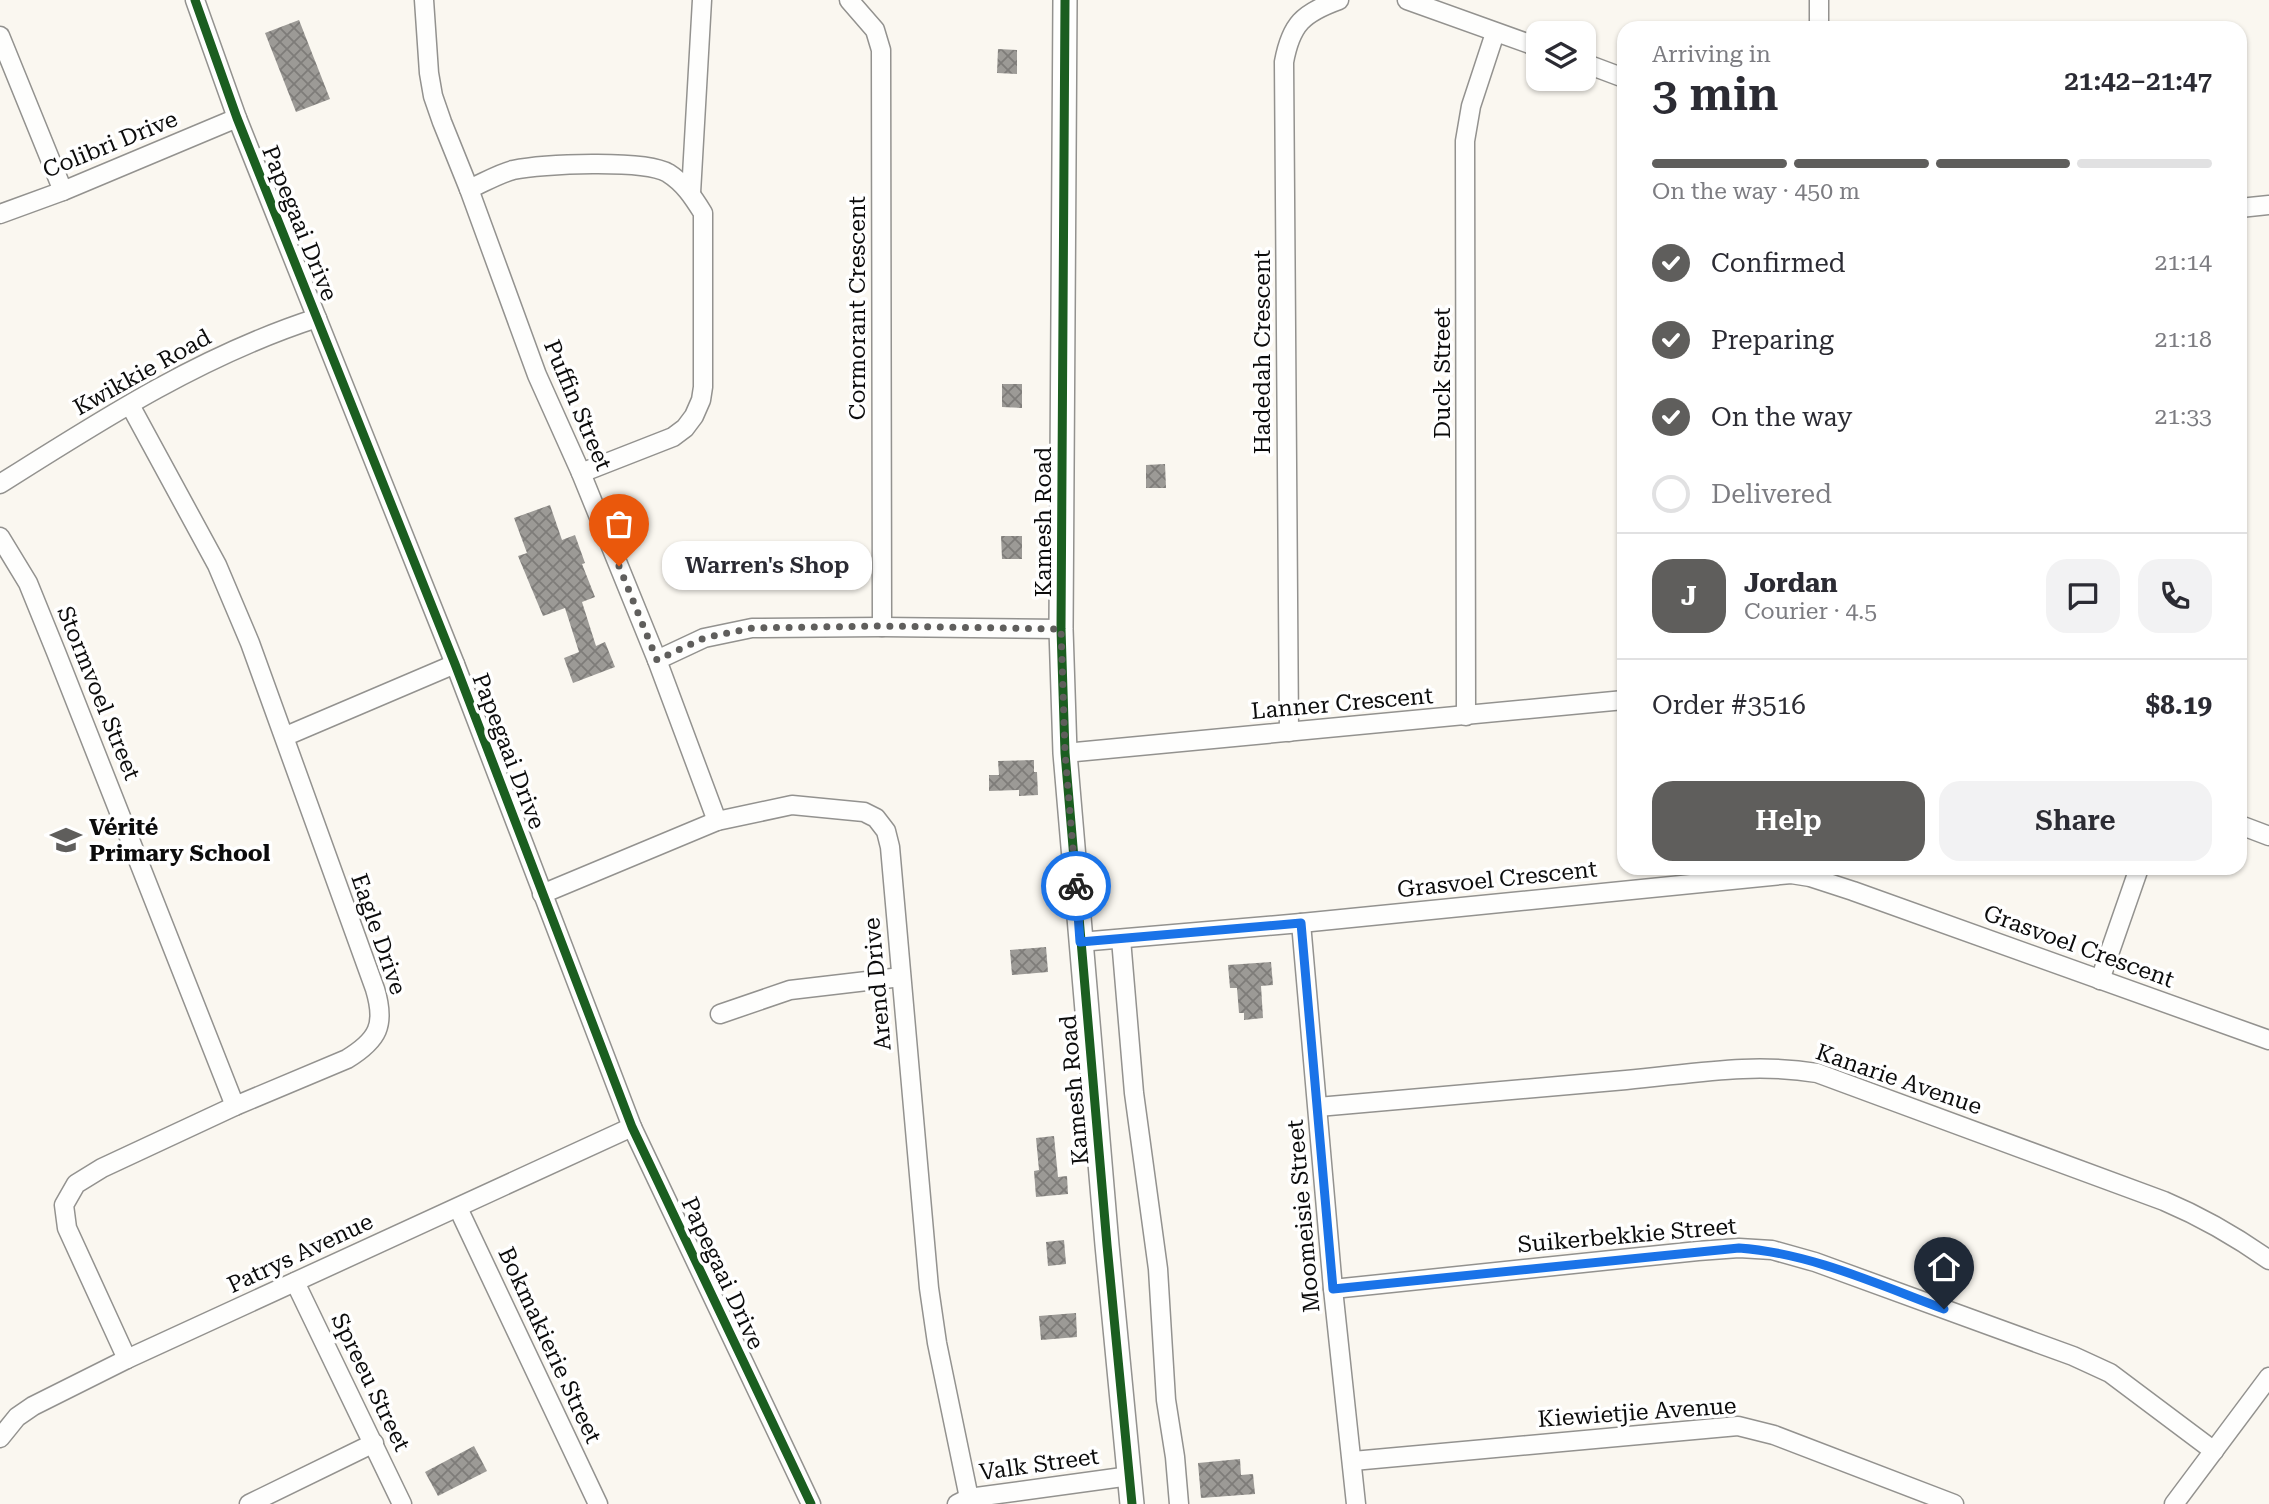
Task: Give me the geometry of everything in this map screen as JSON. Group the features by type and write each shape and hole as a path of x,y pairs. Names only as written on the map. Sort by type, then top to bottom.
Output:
{"street":[{"name":"Puffin Street","path":"424,0 433,96 537,375 657,660 717,821"},
{"path":"691,193 702,0"},
{"name":"Cormorant Crescent","path":"849,0 875,30 881,50 882,626"},
{"name":"Kamesh Road","path":"1065,0 1061,629 1065,752 1132,1504"},
{"name":"Hadedah Crescent","path":"1289,732 1284,62 1291,36 1301,19 1321,6 1339,0"},
{"path":"1407,0 1526,43"},
{"path":"1819,0 1819,21"},
{"name":"Papegaai Drive","path":"200,1 237,118 455,664 632,1126 811,1504"},
{"name":"Duck Street","path":"1466,716 1465,141 1471,106 1495,33"},
{"path":"0,36 62,191"},
{"path":"1596,68 1617,75"},
{"name":"Colibri Drive","path":"0,214 237,118"},
{"path":"469,189 510,171 536,167 639,166 666,172 691,193 703,213 704,369 701,400 685,428 673,437 580,473"},
{"path":"2247,207 2269,205"},
{"name":"Kwikkie Road","path":"0,484 130,405 224,353 317,318"},
{"name":"Eagle Drive","path":"127,1359 67,1228 64,1213 66,1198 76,1184 102,1168 347,1059 375,1037 381,1020 375,989 286,736 217,565 130,405"},
{"name":"Stormvoel Street","path":"0,537 21,568 56,652 235,1107"},
{"path":"657,660 704,638 752,628 882,626 1061,629"},
{"path":"286,736 455,664"},
{"name":"Lanner Crescent","path":"1065,752 1617,701"},
{"name":"Arend Drive","path":"542,894 717,821 792,805 864,812 876,818 886,831 890,847 929,1288 963,1501"},
{"path":"2247,828 2269,836"},
{"name":"Grasvoel Crescent","path":"1080,942 1301,923 1781,875"},
{"name":"Grasvoel Crescent","path":"1797,875 1842,887 2269,1040"},
{"path":"2100,980 2137,875"},
{"name":"Moomeisie Street","path":"1301,923 1333,1289 1356,1504"},
{"path":"1121,939 1134,1093 1158,1269 1166,1400 1179,1504"},
{"path":"720,1014 790,990 901,977"},
{"name":"Kanarie Avenue","path":"1318,1107 1674,1076 1737,1068 1785,1068 1817,1073 2164,1201 2202,1217 2269,1260"},
{"name":"Patrys Avenue","path":"0,1438 17,1417 33,1405 632,1126"},
{"name":"Bokmakierie Street","path":"458,1208 598,1504"},
{"name":"Suikerbekkie Street","path":"1333,1289 1698,1251 1739,1248 1772,1250 1815,1262 2073,1356 2110,1373 2214,1451"},
{"name":"Spreeu Street","path":"295,1282 402,1504"},
{"path":"2174,1504 2269,1377"},
{"name":"Kiewietjie Avenue","path":"1353,1461 1738,1426 1774,1435 1954,1504"},
{"path":"249,1504 374,1443"},
{"name":"Valk Street","path":"963,1501 1130,1476"}],"building":[{"path":"299,20 330,99 296,112 265,33"},
{"path":"998,49 1017,50 1017,74 997,73"},
{"path":"1002,384 1022,384 1022,408 1002,407"},
{"path":"1165,464 1166,488 1146,488 1146,465"},
{"path":"550,505 562,540 575,535 585,563 582,564 595,597 582,602 596,646 605,642 615,667 573,683 564,658 579,652 565,608 543,616 518,556 527,553 514,518"},
{"path":"1001,536 1022,536 1022,559 1002,559"},
{"path":"1034,760 1038,795 1019,796 1019,790 989,791 989,775 999,775 998,761"},
{"path":"1046,947 1048,972 1012,975 1010,950"},
{"path":"1271,962 1273,985 1261,986 1263,1018 1244,1020 1244,1013 1239,1013 1237,988 1230,988 1228,965"},
{"path":"1054,1136 1058,1177 1067,1176 1068,1194 1036,1197 1034,1171 1039,1170 1036,1138"},
{"path":"1064,1240 1066,1264 1048,1266 1046,1242"},
{"path":"1076,1313 1077,1337 1041,1340 1039,1316"},
{"path":"474,1446 487,1471 438,1496 425,1472"},
{"path":"1240,1459 1241,1475 1253,1474 1255,1494 1201,1498 1198,1463"}],"cycle path":[{"path":"195,0 237,118 455,664 632,1127 811,1504"},
{"path":"1065,0 1061,629 1065,753 1132,1504"}],"way so far":[{"path":"619,566 657,660 704,638 752,628 882,626 1061,629 1065,752 1076,886"}],"place":[{"name":"Warren's Shop","path":"619,566"},
{"name":"Vérité Primary School","path":"66,840"}],"route":[{"path":"1076,886 1080,942 1301,923 1333,1289 1739,1248 1772,1250 1815,1262 1944,1309"}]}
